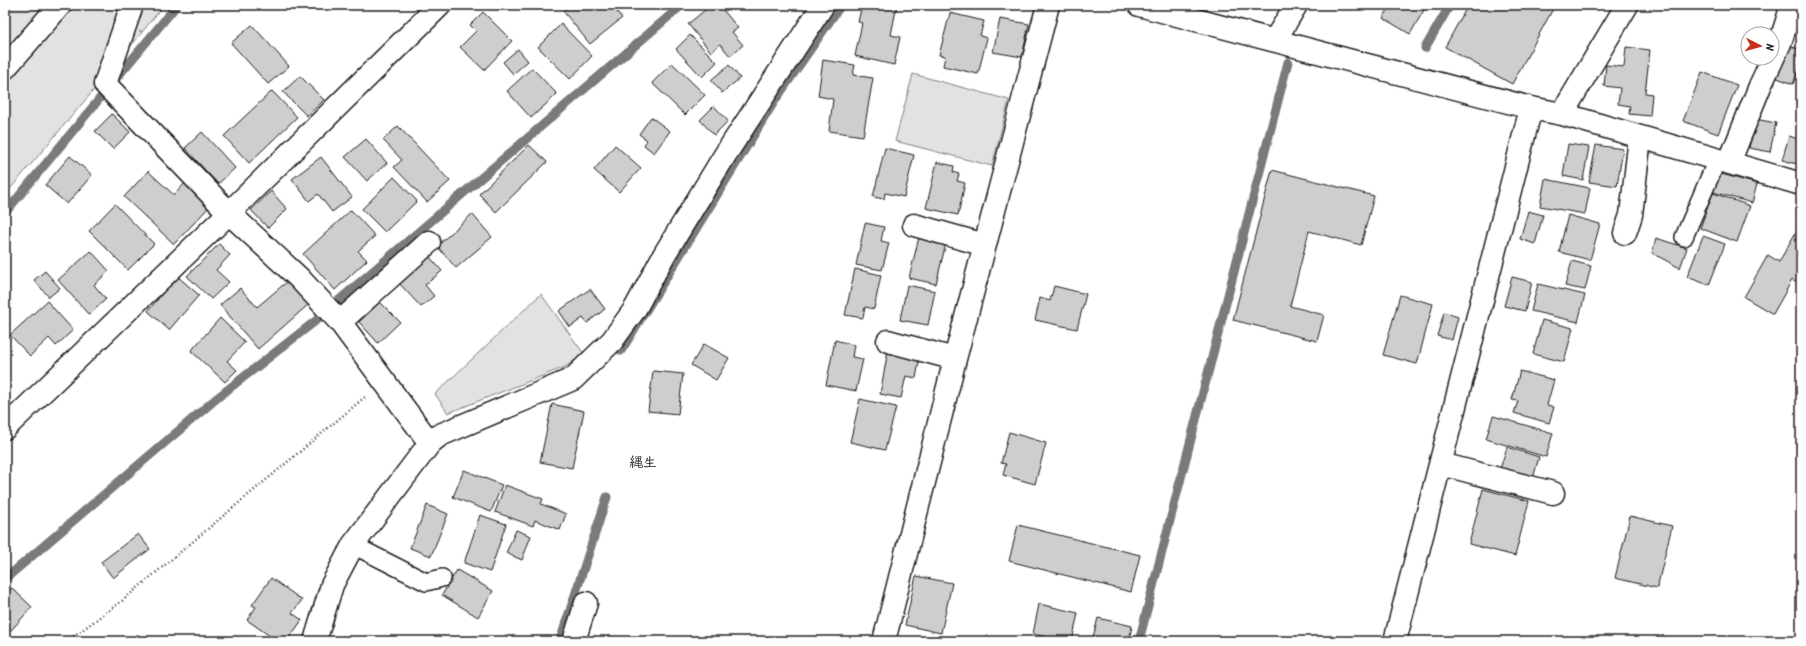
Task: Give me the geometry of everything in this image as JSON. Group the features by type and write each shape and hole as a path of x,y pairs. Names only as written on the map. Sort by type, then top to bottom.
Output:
{"street":[{"path":"5,68 60,5"},
{"path":"132,5 111,90 229,213 299,278 340,322 430,443"},
{"path":"5,428 229,213 440,5"},
{"path":"316,641 332,585 353,545 430,443 440,435 573,379 612,341 635,309 664,256 725,155 823,5"},
{"path":"884,641 955,359 1048,5"},
{"path":"1139,5 1531,108 1562,114 1801,184"},
{"path":"1275,40 1296,5"},
{"path":"1562,114 1627,5"},
{"path":"1723,161 1780,43 1792,5"},
{"path":"1395,641 1442,464 1531,108"},
{"path":"1626,233 1631,215 1640,137"},
{"path":"914,225 985,245"},
{"path":"340,322 429,242"},
{"path":"888,341 955,359"},
{"path":"1442,464 1553,493"},
{"path":"574,641 586,603"}],"lane":[{"path":"1684,237 1723,161"},
{"path":"353,545 426,582 442,578"}],"path":[{"path":"67,641 122,601 202,532 384,382"}],"shaded area":[{"path":"5,5 164,5 142,32 139,30 142,33 5,195"},
{"path":"913,74 1009,100 992,166 895,141"},
{"path":"541,294 584,354 565,367 448,413 435,394"}],"building":[{"path":"570,5 611,5 622,18 590,44 563,11"},
{"path":"711,5 719,5 738,28 732,32 743,45 730,56 720,44 711,52 688,24"},
{"path":"862,5 897,5 891,35 900,37 894,65 855,56 862,23 858,22"},
{"path":"968,5 997,5 996,10"},
{"path":"1391,5 1427,5 1410,34 1383,18"},
{"path":"1468,5 1551,5 1554,7 1512,84 1445,47"},
{"path":"1575,5 1586,5 1583,10"},
{"path":"483,12 512,41 484,70 460,47 476,31 470,25"},
{"path":"950,13 984,21 980,36 987,38 978,74 943,66 945,56 939,55"},
{"path":"1000,19 1029,24 1022,57 993,52"},
{"path":"561,24 592,56 570,79 538,47"},
{"path":"252,25 289,66 268,84 231,43"},
{"path":"690,35 717,62 702,77 676,49"},
{"path":"1785,44 1801,50 1801,64 1793,84 1772,76 1776,66 1780,66 1780,56"},
{"path":"1626,47 1650,50 1645,93 1652,94 1650,116 1629,114 1630,106 1618,104 1620,88 1604,86 1606,65 1624,67"},
{"path":"518,49 528,61 513,74 503,62"},
{"path":"823,60 855,65 853,75 873,78 863,136 829,131 833,99 818,96"},
{"path":"672,63 705,95 685,115 652,83"},
{"path":"729,65 740,78 722,93 711,80"},
{"path":"532,68 557,94 531,118 507,91"},
{"path":"1702,72 1737,85 1718,134 1683,121"},
{"path":"300,76 324,100 307,116 283,92"},
{"path":"272,91 297,117 249,163 224,136"},
{"path":"714,106 728,121 714,135 700,120"},
{"path":"112,114 130,132 113,149 95,131"},
{"path":"651,117 670,131 654,153 644,145 647,140 639,134"},
{"path":"1755,119 1776,123 1770,152 1749,148"},
{"path":"398,126 450,181 427,202 394,167 402,160 383,140"},
{"path":"202,132 235,168 218,184 185,148"},
{"path":"1789,136 1801,140 1801,165 1782,160"},
{"path":"366,139 387,163 367,181 345,157"},
{"path":"1568,144 1589,147 1583,180 1563,176"},
{"path":"529,145 547,162 496,212 479,194"},
{"path":"615,145 641,168 619,192 594,170"},
{"path":"1596,145 1623,149 1617,186 1589,182"},
{"path":"885,148 914,155 904,197 885,193 884,199 873,197"},
{"path":"70,156 92,175 67,204 45,185"},
{"path":"321,157 352,197 332,212 318,194 309,201 292,179"},
{"path":"937,162 954,166 953,172 959,174 957,181 965,183 958,215 926,208"},
{"path":"1272,170 1374,196 1361,245 1309,231 1290,306 1324,315 1317,341 1233,320"},
{"path":"148,171 174,195 188,180 213,203 174,244 124,197"},
{"path":"1718,173 1757,184 1752,203 1713,192"},
{"path":"394,177 417,201 385,232 362,209"},
{"path":"1545,179 1590,188 1585,214 1540,206"},
{"path":"271,191 287,209 268,228 251,210"},
{"path":"1713,193 1750,206 1737,242 1700,228"},
{"path":"115,204 154,244 128,270 89,231"},
{"path":"351,210 375,236 358,251 367,260 335,290 303,254"},
{"path":"1528,211 1543,215 1535,244 1520,239"},
{"path":"472,214 492,237 456,268 437,246"},
{"path":"1568,215 1600,224 1590,260 1559,252"},
{"path":"865,223 884,227 881,241 889,243 882,270 856,265"},
{"path":"1801,223 1801,285 1792,280 1773,314 1744,297 1768,255 1779,262"},
{"path":"1703,236 1725,244 1709,285 1687,277"},
{"path":"919,237 946,243 936,284 909,278"},
{"path":"1656,238 1687,248 1680,268 1652,253"},
{"path":"219,244 230,255 216,270 229,282 211,299 187,276"},
{"path":"91,251 109,271 94,285 106,299 89,315 58,280"},
{"path":"428,255 442,271 425,285 434,296 421,307 398,282"},
{"path":"1572,261 1591,266 1585,290 1565,286"},
{"path":"855,269 881,275 874,309 865,307 863,318 845,315"},
{"path":"45,271 60,288 49,297 34,280"},
{"path":"177,276 199,295 169,330 148,311"},
{"path":"1512,277 1532,282 1525,311 1504,306"},
{"path":"289,280 309,304 258,349 220,305 240,288 257,307"},
{"path":"1538,284 1585,295 1578,322 1531,311"},
{"path":"907,285 935,291 928,325 900,320"},
{"path":"1054,286 1086,294 1077,329 1035,320 1040,298 1050,301"},
{"path":"590,289 605,309 587,323 583,318 570,327 559,311"},
{"path":"1400,295 1433,304 1417,364 1383,355"},
{"path":"47,301 73,330 56,346 49,338 30,356 10,335"},
{"path":"380,302 400,322 378,343 359,322"},
{"path":"1444,312 1458,317 1452,340 1437,336"},
{"path":"220,318 245,342 227,361 237,370 225,382 191,351"},
{"path":"1542,320 1573,328 1564,362 1533,354"},
{"path":"835,340 854,345 852,357 863,359 856,391 826,385"},
{"path":"704,344 729,358 716,380 691,365"},
{"path":"888,350 920,356 916,378 906,376 901,398 880,394"},
{"path":"653,371 683,374 678,414 648,411"},
{"path":"1520,371 1554,380 1547,405 1554,407 1549,423 1514,413 1518,401 1512,400"},
{"path":"860,399 896,407 885,450 850,442"},
{"path":"552,404 584,411 572,468 540,462"},
{"path":"1493,416 1553,433 1546,457 1486,439"},
{"path":"1009,432 1046,443 1035,484 1003,475 1006,464 1001,463"},
{"path":"1507,447 1539,457 1532,482 1499,472"},
{"path":"464,470 502,485 491,512 453,497"},
{"path":"505,485 543,499 541,504 566,514 560,530 535,520 533,526 495,512"},
{"path":"1483,489 1529,501 1515,556 1469,544"},
{"path":"427,505 448,514 431,556 410,548"},
{"path":"480,515 506,524 490,572 464,563"},
{"path":"1630,516 1672,526 1657,588 1615,578"},
{"path":"1018,525 1140,555 1131,592 1009,561"},
{"path":"516,530 531,536 522,560 506,553"},
{"path":"138,534 150,549 113,578 101,562"},
{"path":"457,570 493,591 478,617 442,595"},
{"path":"916,576 952,583 941,633 905,625"},
{"path":"271,578 302,600 292,613 302,620 287,641 277,641 247,620 256,607 252,605"},
{"path":"12,588 32,607 5,637 5,595"},
{"path":"1039,604 1078,613 1072,641 1046,641 1047,637 1033,634"},
{"path":"1098,618 1132,626 1129,641 1092,641"}],"waterway":[{"path":"5,213 177,5"},
{"path":"337,302 682,5"},
{"path":"621,351 774,102 841,5"},
{"path":"1425,48 1450,5"},
{"path":"1139,641 1288,62"},
{"path":"5,579 217,398 318,319"},
{"path":"560,641 607,497"}],"district":[{"name":"縄生","path":"643,462"}]}
